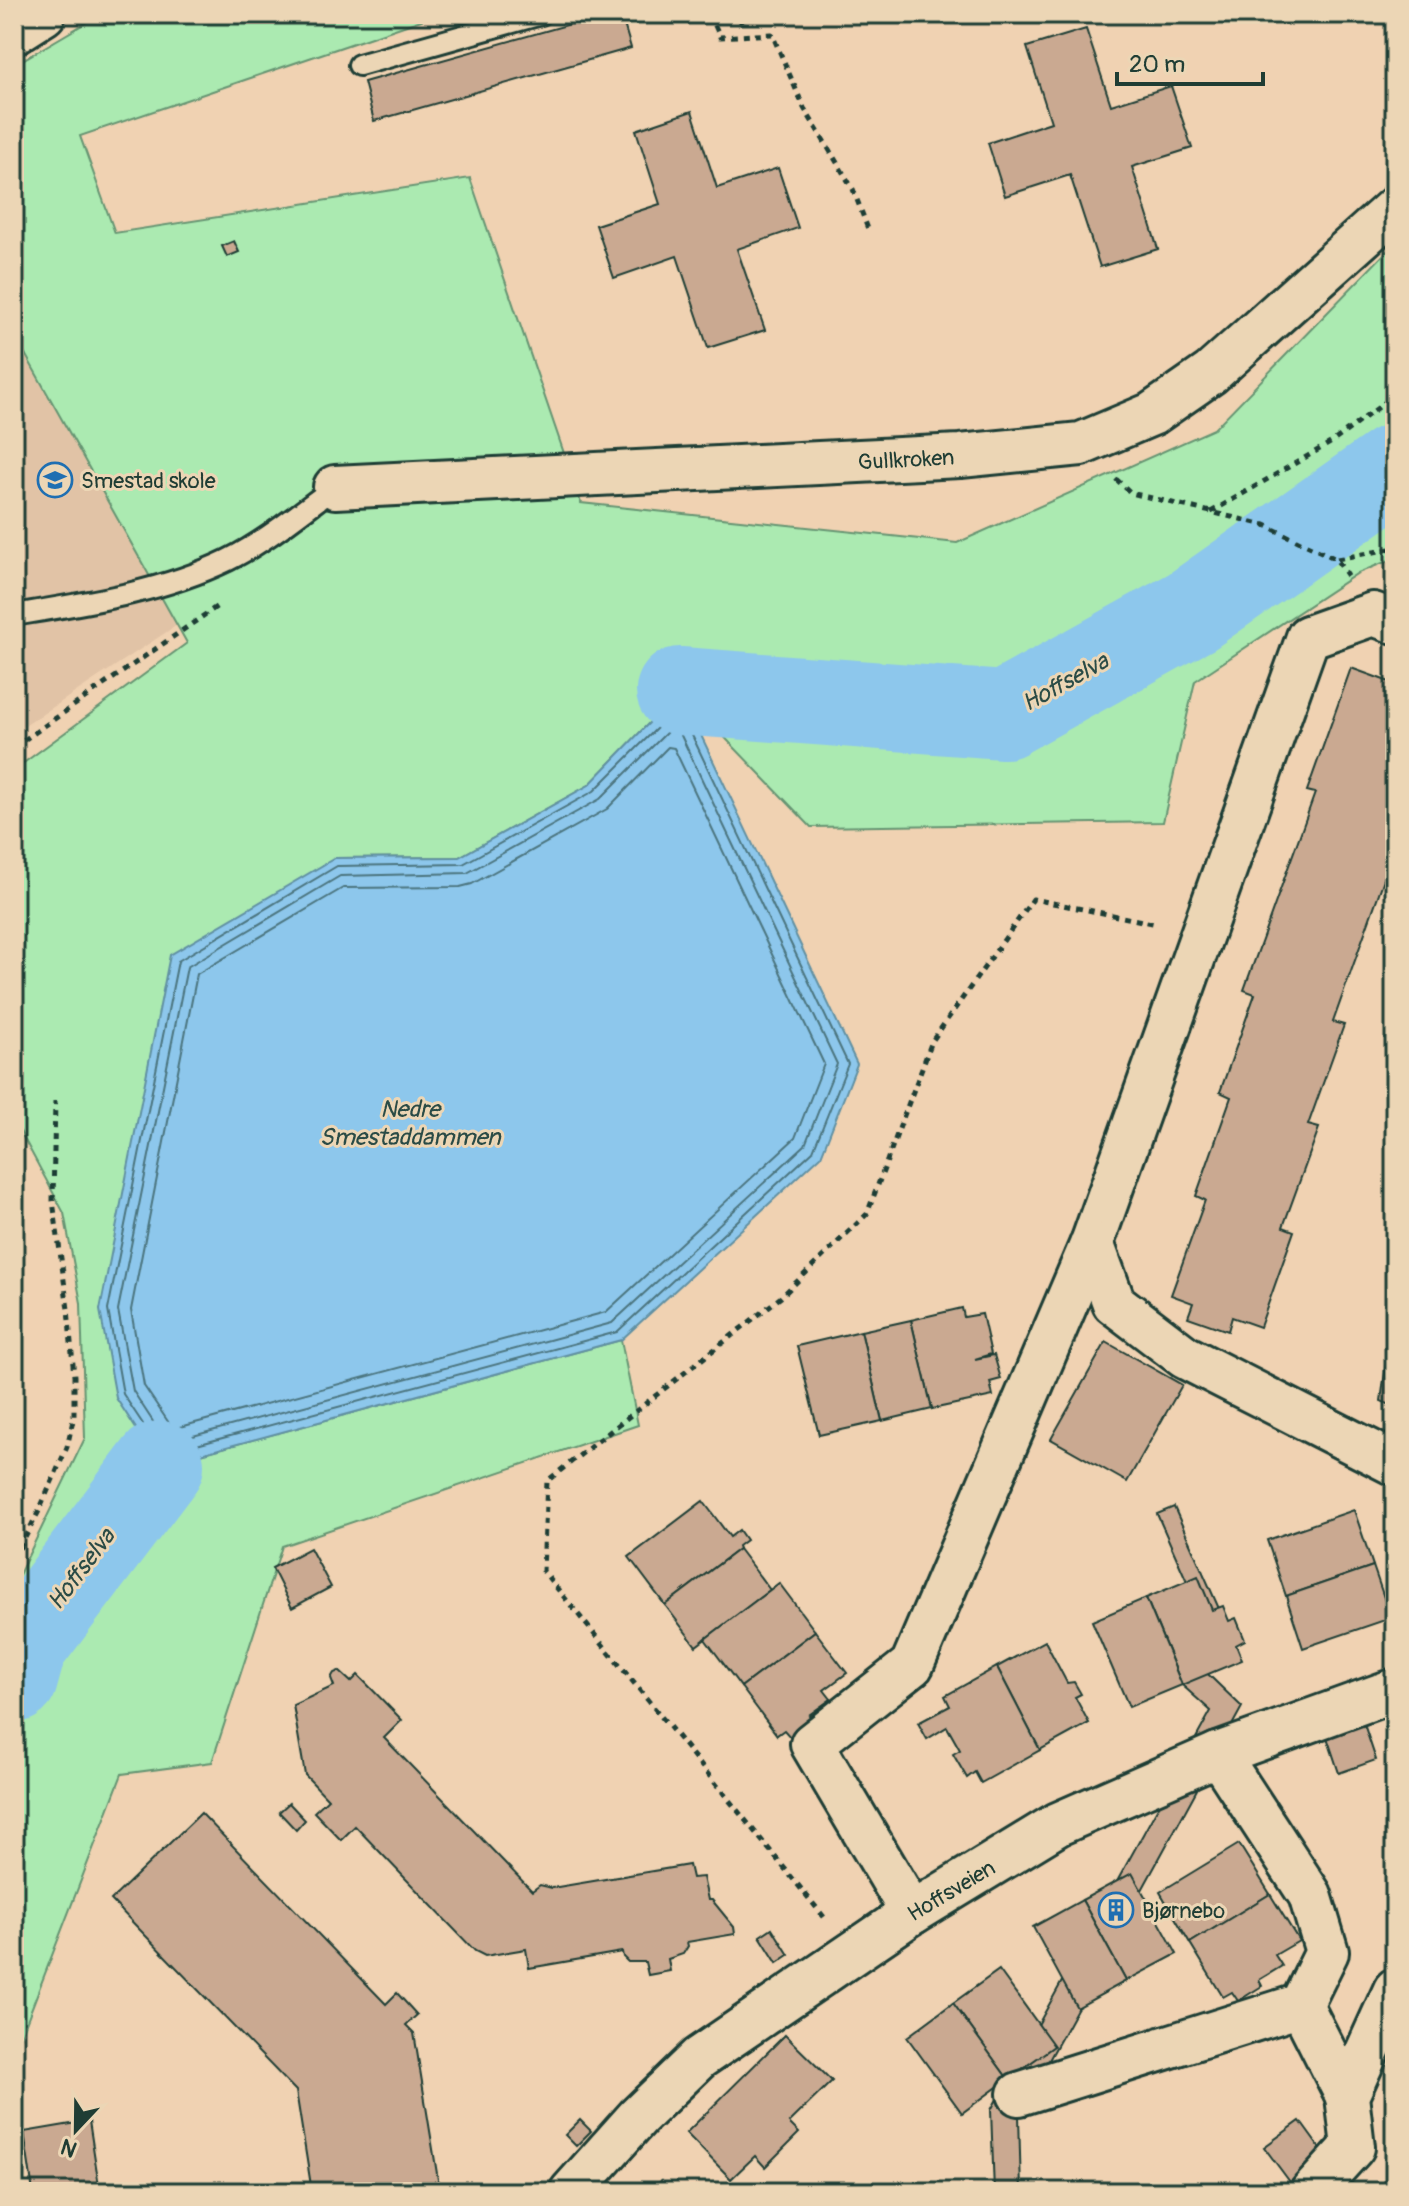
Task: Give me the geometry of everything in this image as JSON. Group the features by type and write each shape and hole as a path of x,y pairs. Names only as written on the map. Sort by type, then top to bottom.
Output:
{"street":[{"path":"14,33 44,14"},
{"name":"Gullkroken","path":"335,487 960,456 1081,444 1152,414 1211,373 1395,208"},
{"path":"912,1913 812,1744 912,1665 1092,1243 1308,637 1373,614 1395,622"},
{"path":"1092,1243 1114,1303 1185,1357 1395,1464"},
{"name":"Hoffsveien","path":"571,2192 638,2117 699,2058 852,1952 1058,1824 1218,1754 1395,1690"},
{"path":"1019,2094 1301,2005 1327,1952 1310,1895 1218,1754"},
{"path":"1347,2096 1395,1990"},
{"path":"1301,2005 1347,2096 1353,2147 1312,2192"}],"lane":[{"path":"359,65 541,14"},
{"path":"14,615 164,585 229,559 335,487"}],"path":[{"path":"710,14 720,37 772,34 804,108 853,189 868,229"},
{"path":"1211,512 1332,442 1395,395"},
{"path":"1131,493 1265,525 1336,559 1395,548"},
{"path":"14,747 223,603"},
{"path":"852,1952 543,1571 547,1481 781,1297 867,1214 932,1041 1033,899 1202,933"},
{"path":"14,1559 67,1447 74,1416 69,1323 53,1201 55,1101"}],"shaded area":[{"name":"Smestad skole","path":"14,334 177,625 14,733"}],"green space":[{"path":"101,14 439,14 80,136 115,233 470,178 581,503 957,543 1214,429 1395,243 1395,558 1358,573 1195,681 1163,822 811,827 680,691 589,785 459,857 335,858 160,1465 621,1340 638,1425 282,1546 212,1762 122,1774 14,2054 14,1585 85,1438 81,1303 64,1213 14,1120 14,770 187,643 14,334 14,65"}],"water":[{"name":"Nedre Smestaddammen","path":"680,691 857,1064 821,1156 621,1340 160,1465 116,1398 100,1310 170,955 335,858 459,857 589,785"}],"building":[{"path":"606,14 621,14 631,48 374,121 364,82"},
{"path":"735,14 760,14 740,23"},
{"path":"1086,29 1111,105 1171,86 1192,148 1132,167 1158,249 1100,267 1070,175 1005,196 988,143 1051,122 1027,47"},
{"path":"692,111 717,188 778,168 798,228 737,249 765,330 708,348 677,256 614,278 596,225 660,204 636,130"},
{"path":"234,241 239,252 227,257 222,246"},
{"path":"1351,668 1395,684 1395,848 1333,1022 1344,1025 1308,1125 1319,1128 1283,1227 1294,1231 1260,1327 1232,1317 1228,1331 1188,1317 1193,1303 1171,1295 1205,1200 1196,1196 1231,1097 1220,1092 1255,994 1244,990 1315,793 1307,791"},
{"path":"962,1308 964,1317 982,1314 991,1354 975,1359 994,1355 1001,1379 990,1382 993,1396 932,1409 911,1320"},
{"path":"911,1320 932,1409 882,1421 861,1331"},
{"path":"861,1331 882,1421 819,1435 797,1346"},
{"path":"1106,1342 1182,1385 1127,1482 1051,1439"},
{"path":"1395,1357 1395,1407 1381,1401 1386,1365"},
{"path":"703,1501 730,1537 739,1530 746,1540 738,1546 739,1549 665,1605 629,1557"},
{"name":"Bjørnebo","path":"1174,1507 1232,1638 1226,1644 1230,1653 1221,1655 1203,1623 1186,1653 1242,1707 1019,2115 1021,2192 994,2192 991,2110 1211,1711 1163,1668 1161,1659 1197,1604 1157,1514"},
{"path":"1354,1510 1373,1566 1286,1596 1267,1540"},
{"path":"310,1548 331,1587 292,1608 272,1568"},
{"path":"739,1549 770,1590 696,1646 665,1605"},
{"path":"1373,1566 1391,1618 1303,1648 1286,1596"},
{"path":"1198,1576 1212,1610 1223,1606 1229,1621 1236,1618 1245,1640 1236,1645 1242,1660 1182,1685 1146,1598"},
{"path":"779,1583 815,1631 741,1687 705,1639"},
{"path":"1146,1598 1182,1685 1129,1707 1092,1621"},
{"path":"815,1631 847,1673 824,1690 831,1699 809,1715 814,1721 791,1738 784,1730 777,1735 741,1687"},
{"path":"1045,1641 1067,1683 1074,1682 1081,1694 1075,1697 1089,1723 1040,1750 997,1667"},
{"path":"997,1667 1040,1750 981,1783 975,1772 967,1778 953,1754 960,1750 947,1727 927,1739 918,1723 950,1706 945,1696"},
{"path":"339,1671 351,1682 358,1675 402,1720 384,1738 532,1891 540,1885 552,1888 689,1865 692,1878 703,1877 708,1900 712,1900 734,1927 735,1934 687,1942 683,1954 668,1959 670,1971 648,1975 645,1962 628,1962 622,1952 529,1968 526,1949 485,1956 475,1951 355,1826 341,1840 314,1812 328,1799 305,1775 293,1705 334,1686 331,1678"},
{"path":"1362,1718 1376,1760 1339,1773 1325,1731"},
{"path":"289,1803 305,1820 296,1830 279,1812"},
{"path":"201,1813 386,2004 397,1993 417,2015 406,2025 414,2033 440,2192 312,2192 296,2091 111,1900"},
{"path":"1239,1844 1270,1894 1190,1943 1160,1892"},
{"path":"1132,1873 1177,1954 1126,1981 1082,1900"},
{"path":"1270,1894 1299,1941 1275,1955 1282,1966 1259,1980 1262,1986 1238,2001 1232,1992 1223,1997 1190,1943"},
{"path":"1082,1900 1126,1981 1077,2008 1033,1927"},
{"path":"772,1928 789,1955 777,1963 760,1936"},
{"path":"999,1970 1054,2046 1008,2079 953,2003"},
{"path":"953,2003 1008,2079 962,2113 907,2037"},
{"path":"785,2035 832,2081 789,2123 799,2133 765,2167 755,2156 731,2179 686,2133"},
{"path":"580,2120 591,2131 576,2146 565,2135"},
{"path":"89,2121 100,2192 33,2192 24,2132"},
{"path":"1300,2121 1326,2157 1290,2182 1264,2147"},
{"path":"1395,2169 1395,2192 1385,2192"},
{"path":"661,2181 672,2192 649,2192"}],"waterway":[{"name":"Hoffselva","path":"680,691 1004,715 1192,611 1395,468"},
{"name":"Hoffselva","path":"14,1679 23,1646 160,1465"}],"place":[{"name":"Smestad skole","path":"55,480"},
{"name":"Bjørnebo","path":"1116,1910"}]}
